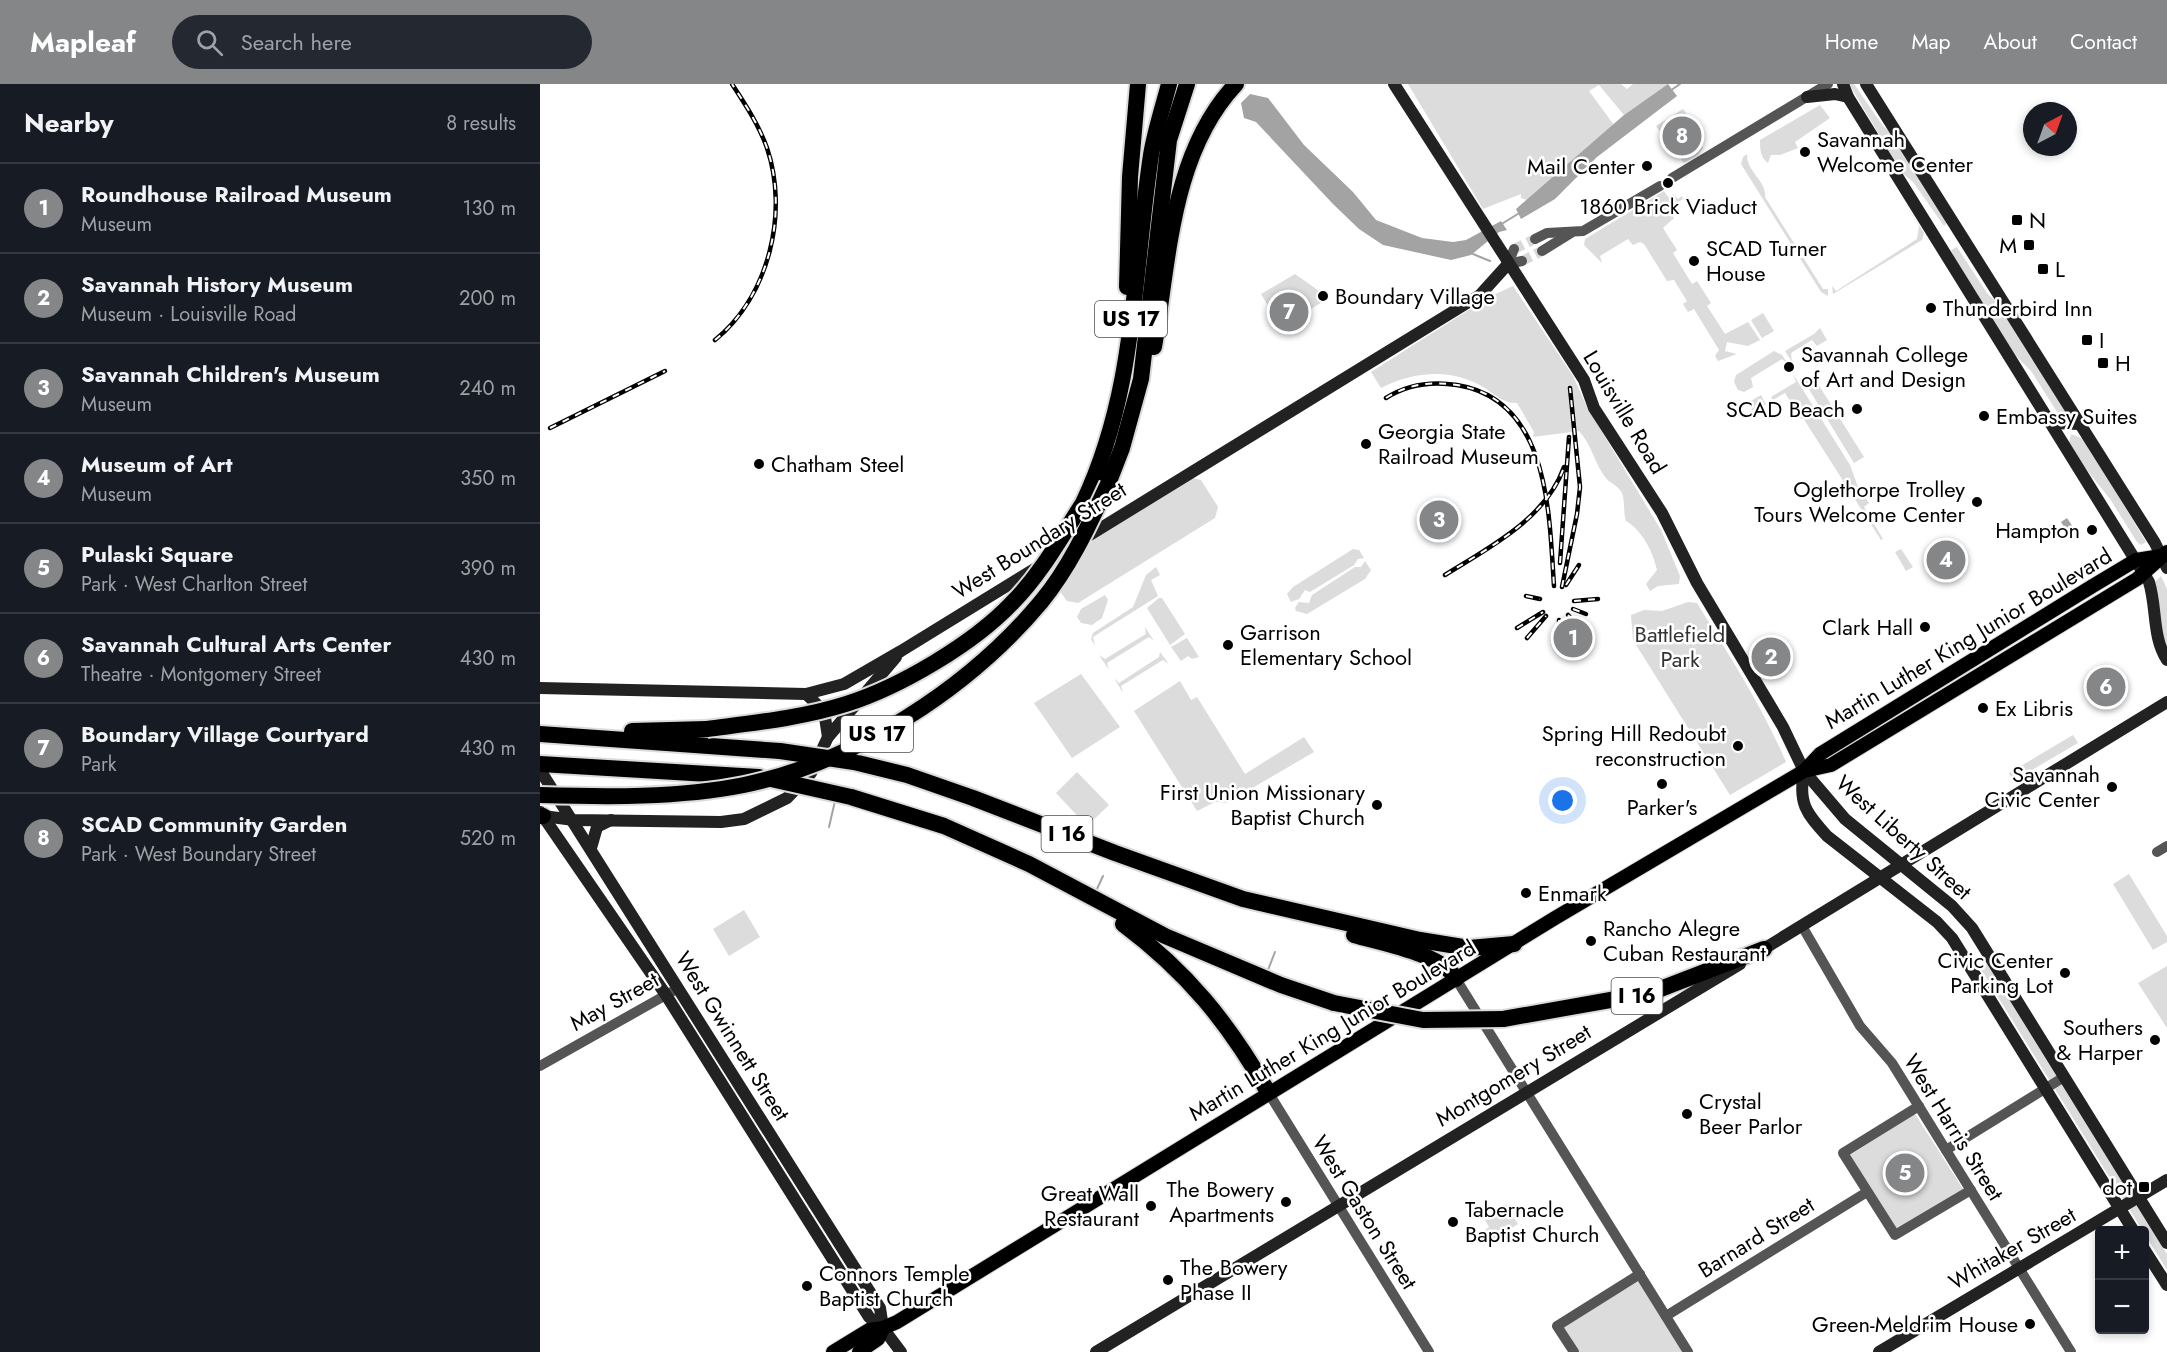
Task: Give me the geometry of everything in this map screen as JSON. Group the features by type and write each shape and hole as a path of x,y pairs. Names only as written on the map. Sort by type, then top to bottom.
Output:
{"highway":[{"path":"1127,354 1127,243 1138,84"},
{"name":"US 17","path":"540,795 653,795 743,785 795,771 867,741 932,701 992,651 1041,602 1076,552 1108,484 1141,379 1169,84"},
{"name":"US 17","path":"555,736 599,732 707,729 763,721 846,704 919,671 969,642 1013,602 1045,563 1083,503 1115,419 1127,354 1151,154 1163,135 1187,84"},
{"path":"1131,416 1151,367 1172,222 1190,161 1208,124 1236,84"},
{"name":"I 16","path":"555,736 780,751 854,762 907,775 973,798 1125,857 1243,899 1420,940 1469,948 1514,944"},
{"name":"I 16","path":"540,764 759,777 851,797 944,826 1029,864 1089,898 1165,936 1281,986 1334,1003 1423,1020 1503,1019 1650,993 1764,949"},
{"path":"1089,898 1150,944 1190,981 1218,1013 1268,1092"},
{"path":"1279,908 1338,931 1426,957 1444,967 1456,979"}],"main road":[{"name":"Louisville Road","path":"1394,84 1584,380 1594,408 1662,513 1696,583 1784,727 1804,771"},
{"path":"1843,84 1848,97 2144,574 2152,593 2162,651 2167,660"},
{"path":"1866,84 2165,558"},
{"path":"1807,97 1835,94 1848,97"},
{"name":"West Boundary Street","path":"540,688 806,694 844,684 1480,295 1508,264"},
{"path":"2052,423 2074,426 2079,424"},
{"name":"Martin Luther King Junior Boulevard","path":"1804,771 1830,765 2144,574 2165,558"},
{"name":"Martin Luther King Junior Boulevard","path":"833,1352 869,1330 883,1328 1268,1092 1804,771 1820,753 2136,560 2165,558"},
{"path":"541,815 574,820 721,822 744,819 787,798 811,772 828,737 901,651"},
{"path":"806,694 824,711 828,737"},
{"name":"Montgomery Street","path":"1096,1352 1802,926 2167,702"},
{"name":"West Gwinnett Street","path":"540,770 591,848 672,991"},
{"name":"West Liberty Street","path":"1804,771 1837,811 1952,906 1972,928 2167,1243"},
{"name":"West Liberty Street","path":"1804,771 1800,792 1805,810 1827,836 1938,922 1952,938 2131,1226"},
{"name":"West Gwinnett Street","path":"541,815 672,991 880,1308 883,1328 901,1352"},
{"path":"591,848 597,827 614,819"},
{"name":"Whitaker Street","path":"1879,1352 2019,1266 2167,1180"},
{"path":"2149,1256 2167,1285"},
{"name":"Martin Luther King Junior Boulevard","path":"859,1352 878,1340 883,1328"}],"street":[{"path":"1672,178 1828,84"},
{"path":"1542,251 1571,233 1595,225 1660,186"},
{"path":"1535,239 1547,232 1571,233"},
{"name":"West Boundary Street","path":"1508,264 1514,249"},
{"path":"1508,264 1522,261"},
{"path":"2157,852 2167,846"},
{"name":"West Harris Street","path":"1802,926 1860,1026 1893,1063 2071,1352"},
{"path":"1456,979 1688,1352"},
{"name":"May Street","path":"540,1066 672,991"},
{"path":"1946,1150 2064,1077"},
{"name":"West Gaston Street","path":"1268,1092 1429,1352"},
{"path":"1919,1106 1843,1153 1867,1192 1895,1235 1971,1190"},
{"name":"Barnard Street","path":"1666,1316 1867,1192"},
{"path":"1574,1352 1557,1326 1640,1274"}],"green space":[{"path":"1408,84 1621,84 1627,89 1633,84 1668,84 1624,115 1599,85 1589,91 1614,125 1527,200 1521,198 1521,194 1483,209"},
{"path":"1849,84 1854,84 1883,126 1896,137 1947,223 1944,226 1913,182 1902,173"},
{"path":"1820,105 1830,118 1795,142 1798,148 1780,155 1771,155 1768,163 1765,161 1761,153 1760,140"},
{"path":"1683,109 1697,129 1703,148 1698,155 1684,163 1656,126"},
{"path":"1747,154 1750,166 1763,186 1765,197 1823,289 1828,289 1828,296 1821,292 1741,164 1743,157"},
{"path":"1897,190 1924,233 1922,240 1833,294 1832,286 1836,291 1917,239 1919,226"},
{"path":"1664,191 1668,197 1674,194 1678,199 1682,196 1683,199 1673,206 1675,209 1671,213 1674,218 1663,228 1677,250 1673,253 1692,284 1697,281 1711,303 1707,306 1725,334 1748,322 1760,340 1748,346 1727,342 1725,351 1737,354 1718,361 1715,356 1719,350 1694,309 1688,312 1683,304 1687,301 1674,280 1667,281 1644,244 1640,242 1633,245 1628,239 1600,256 1602,263 1584,245 1585,239"},
{"path":"1957,247 1987,293 2002,308 2067,411 2068,420 2059,415 2031,371 2014,354 1954,257 1951,250"},
{"path":"1295,274 1329,298 1281,327 1261,294"},
{"path":"1513,286 1573,376 1587,407 1661,530 1680,576 1679,584 1658,586 1650,591 1646,584 1657,570 1650,549 1637,530 1626,521 1622,493 1605,477 1579,431 1533,437 1534,432 1517,403 1504,401 1485,388 1459,377 1420,375 1381,388 1371,372 1489,297"},
{"path":"1763,313 1774,331 1762,338 1751,320"},
{"path":"1820,328 1827,340 1817,346 1812,340 1791,353 1792,362 1785,351"},
{"path":"1774,351 1782,355 1788,364 1782,359 1751,378 1753,387 1744,392 1738,390 1734,382 1736,375"},
{"path":"1793,374 1850,465 1858,487 1869,503 1864,507 1883,539 1881,540 1803,418 1801,419 1785,393 1788,391 1773,400 1771,397 1796,382"},
{"path":"1813,376 1864,457 1854,463 1804,381"},
{"path":"1761,395 1766,405 1753,413 1749,402"},
{"path":"2071,434 2084,439 2146,542 2141,545 2137,542 2110,499 2082,464 2069,442"},
{"path":"1193,478 1201,480 1218,507 1215,518 1078,603 1067,601 1059,590 1096,535"},
{"path":"1353,549 1359,550 1364,558 1358,559 1354,565 1310,592 1305,590 1299,599 1291,602 1287,594 1293,587"},
{"path":"1901,549 1913,567 1906,571 1895,552"},
{"path":"1365,561 1371,570 1365,579 1307,614 1296,611 1295,608 1299,602 1309,603 1312,595 1355,567 1361,567"},
{"path":"1156,567 1160,575 1151,580 1158,596 1093,637 1095,646 1091,639 1093,633 1133,607 1146,575"},
{"path":"2161,576 2167,589 2167,653 2162,640 2154,583"},
{"path":"1105,595 1108,600 1102,618 1092,625 1081,623 1077,617 1081,609"},
{"path":"1162,598 1185,634 1170,645 1147,608"},
{"name":"Battlefield Park","path":"1688,602 1697,603 1721,642 1756,701 1786,762 1730,795 1633,640 1631,615 1644,610 1662,611"},
{"path":"1145,627 1154,641 1149,637 1107,663 1109,670 1099,655 1105,659 1146,634"},
{"path":"1187,638 1199,657 1192,659 1188,656 1181,661 1171,647"},
{"path":"1160,652 1169,664 1163,660 1121,686 1123,693 1114,678 1119,683 1159,657"},
{"path":"1081,674 1120,727 1072,758 1034,703"},
{"path":"1180,681 1191,700 1197,697 1245,774 1304,737 1314,752 1227,803 1215,802 1197,811 1134,711"},
{"path":"2073,735 2078,743 2013,781 2009,773"},
{"path":"1077,772 1109,805 1087,826 1056,793"},
{"path":"2129,874 2167,936 2167,942 2153,950 2113,884"},
{"path":"744,910 760,937 729,956 713,929"},
{"path":"1987,964 2167,1254 2167,1270 2149,1241 2149,1226 2140,1226 1980,968"},
{"path":"2167,966 2167,1028 2138,983"},
{"path":"1915,1114 1963,1189 1896,1232 1847,1157"},
{"path":"1506,1204 1518,1224 1492,1240 1485,1230 1489,1227 1484,1218"},
{"path":"1639,1281 1682,1352 1571,1352 1557,1330"}],"shaded area":[{"path":"1668,84 1677,96 1597,157 1555,199 1521,219 1516,209 1624,115"},
{"path":"1250,94 1268,98 1304,145 1353,192 1376,220 1422,238 1453,242 1466,240 1501,221 1507,230 1499,232 1471,255 1451,260 1383,245 1359,229 1333,204 1256,122 1244,118 1241,103"},
{"path":"2067,518 2077,533 2073,537 2070,537 2061,522"}],"waterway":[{"path":"1670,91 1680,84"},
{"path":"1500,225 1521,212"},
{"path":"1473,254 1490,261"},
{"path":"829,827 835,801"},
{"path":"1097,889 1103,876"},
{"path":"1268,970 1275,952"}],"tunnel":[{"path":"1514,249 1535,239"},
{"path":"1522,261 1542,251"}],"railway":[{"path":"715,340 734,322 749,301 761,277 769,252 776,199 773,173 764,139 732,84"},
{"path":"550,428 665,371"},
{"path":"1386,398 1411,387 1429,384 1457,385 1488,395 1511,413 1527,436 1539,464 1550,526 1554,586"},
{"path":"1562,587 1577,514 1580,487 1570,388"},
{"path":"1560,563 1569,437"},
{"path":"1445,575 1497,543 1530,517 1544,502 1564,467"},
{"path":"1566,585 1579,565"},
{"path":"1526,596 1540,599"},
{"path":"1574,601 1598,599"},
{"path":"1573,609 1586,614"},
{"path":"1517,628 1543,612"},
{"path":"1568,615 1578,626"},
{"path":"1527,638 1546,616"},
{"path":"1559,620 1560,634"}],"place":[{"name":"SCAD Community Garden","path":"1682,136"},
{"name":"Savannah Welcome Center","path":"1805,152"},
{"name":"Mail Center","path":"1647,166"},
{"name":"1860 Brick Viaduct","path":"1668,183"},
{"name":"N","path":"2017,220"},
{"name":"M","path":"2029,245"},
{"name":"SCAD Turner House","path":"1694,261"},
{"name":"L","path":"2043,269"},
{"name":"Boundary Village","path":"1323,296"},
{"name":"Thunderbird Inn","path":"1931,308"},
{"name":"Boundary Village Courtyard","path":"1289,312"},
{"name":"I","path":"2087,340"},
{"name":"H","path":"2103,363"},
{"name":"Savannah College of Art and Design","path":"1789,367"},
{"name":"SCAD Beach","path":"1857,409"},
{"name":"Embassy Suites","path":"1984,416"},
{"name":"Georgia State Railroad Museum","path":"1366,444"},
{"name":"Chatham Steel","path":"759,464"},
{"name":"Oglethorpe Trolley Tours Welcome Center","path":"1977,502"},
{"name":"Savannah Children's Museum","path":"1439,520"},
{"name":"Hampton","path":"2092,530"},
{"name":"Museum of Art","path":"1946,560"},
{"name":"Clark Hall","path":"1925,627"},
{"name":"Roundhouse Railroad Museum","path":"1573,638"},
{"name":"Garrison Elementary School","path":"1228,645"},
{"name":"Savannah History Museum","path":"1771,657"},
{"name":"Savannah Cultural Arts Center","path":"2106,687"},
{"name":"Ex Libris","path":"1983,708"},
{"name":"Spring Hill Redoubt reconstruction","path":"1738,746"},
{"name":"Parker's","path":"1662,784"},
{"name":"Savannah Civic Center","path":"2112,787"},
{"name":"First Union Missionary Baptist Church","path":"1377,805"},
{"name":"Enmark","path":"1526,893"},
{"name":"Rancho Alegre Cuban Restaurant","path":"1591,941"},
{"name":"Civic Center Parking Lot","path":"2065,973"},
{"name":"Southers & Harper","path":"2155,1040"},
{"name":"Crystal Beer Parlor","path":"1687,1114"},
{"name":"Pulaski Square","path":"1905,1173"},
{"name":"dot","path":"2144,1187"},
{"name":"The Bowery Apartments","path":"1286,1202"},
{"name":"Great Wall Restaurant","path":"1151,1206"},
{"name":"Tabernacle Baptist Church","path":"1453,1222"},
{"name":"The Bowery Phase II","path":"1168,1280"},
{"name":"Connors Temple Baptist Church","path":"807,1286"},
{"name":"Green-Meldrim House","path":"2030,1324"}]}
